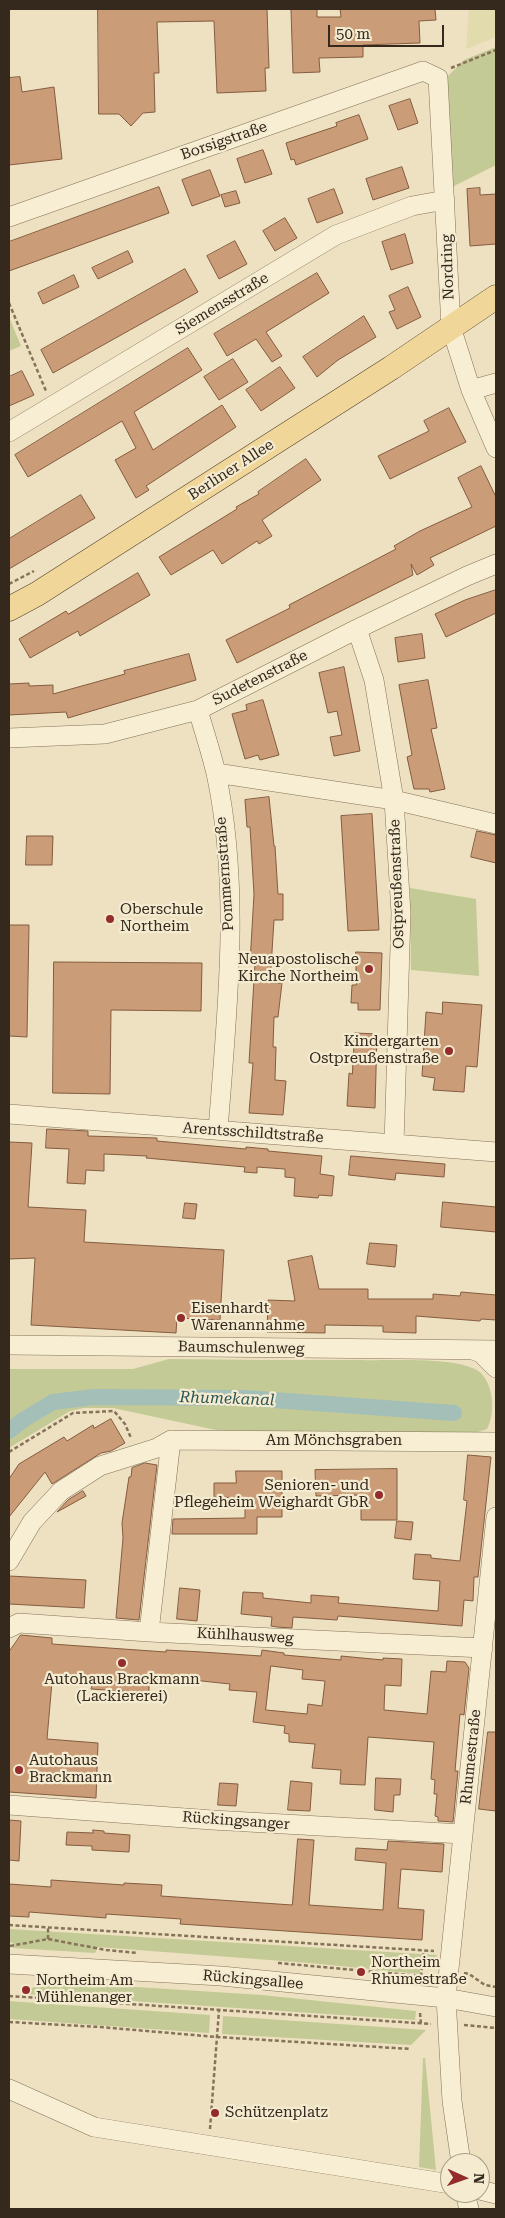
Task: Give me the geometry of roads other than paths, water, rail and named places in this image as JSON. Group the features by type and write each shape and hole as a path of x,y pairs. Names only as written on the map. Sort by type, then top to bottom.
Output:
{"main road":[{"name":"Berliner Allee","path":"9,609 62,579 391,368 496,297"}],"street":[{"name":"Borsigstraße","path":"9,217 423,71 438,78"},
{"name":"Nordring","path":"438,78 451,327 472,390 496,448"},
{"name":"Siemensstraße","path":"9,432 336,235 412,206 445,200"},
{"path":"472,390 495,385"},
{"name":"Sudetenstraße","path":"9,738 105,734 198,710 466,576 496,564"},
{"name":"Ostpreußenstraße","path":"358,629 374,680 394,800 400,913 394,1144"},
{"name":"Pommernstraße","path":"198,710 216,773 227,849 230,914 229,988 218,1130"},
{"path":"216,773 394,800 496,824"},
{"name":"Arentsschildtstraße","path":"9,1114 496,1152"},
{"name":"Baumschulenweg","path":"9,1345 496,1350"},
{"path":"473,1350 481,1353 496,1368"},
{"path":"149,1632 171,1440"},
{"name":"Am Mönchsgraben","path":"9,1561 32,1522 61,1491 100,1466 157,1448 171,1440 496,1442"},
{"name":"Rhumestraße","path":"460,2153 452,2101 446,1998 483,1648 493,1583 496,1517"},
{"name":"Kühlhausweg","path":"9,1628 19,1623 149,1632 483,1648"},
{"name":"Rückingsanger","path":"9,1805 463,1834"},
{"name":"Rückingsallee","path":"9,1964 221,1976 446,1998 496,2007"},
{"path":"9,2089 94,2127 440,2182"}],"waterway":[{"name":"Rhumekanal","path":"9,1431 53,1402 94,1397 245,1398 454,1413"}],"place":[{"name":"Oberschule Northeim","path":"110,919"},
{"name":"Neuapostolische Kirche Northeim","path":"369,969"},
{"name":"Kindergarten Ostpreußenstraße","path":"449,1051"},
{"name":"Eisenhardt Warenannahme","path":"181,1318"},
{"name":"Senioren- und Pflegeheim Weighardt GbR","path":"379,1495"},
{"name":"Autohaus Brackmann (Lackiererei)","path":"122,1663"},
{"name":"Autohaus Brackmann","path":"19,1770"},
{"name":"Northeim Rhumestraße","path":"361,1972"},
{"name":"Northeim Am Mühlenanger","path":"26,1990"},
{"name":"Schützenplatz","path":"215,2113"}]}
